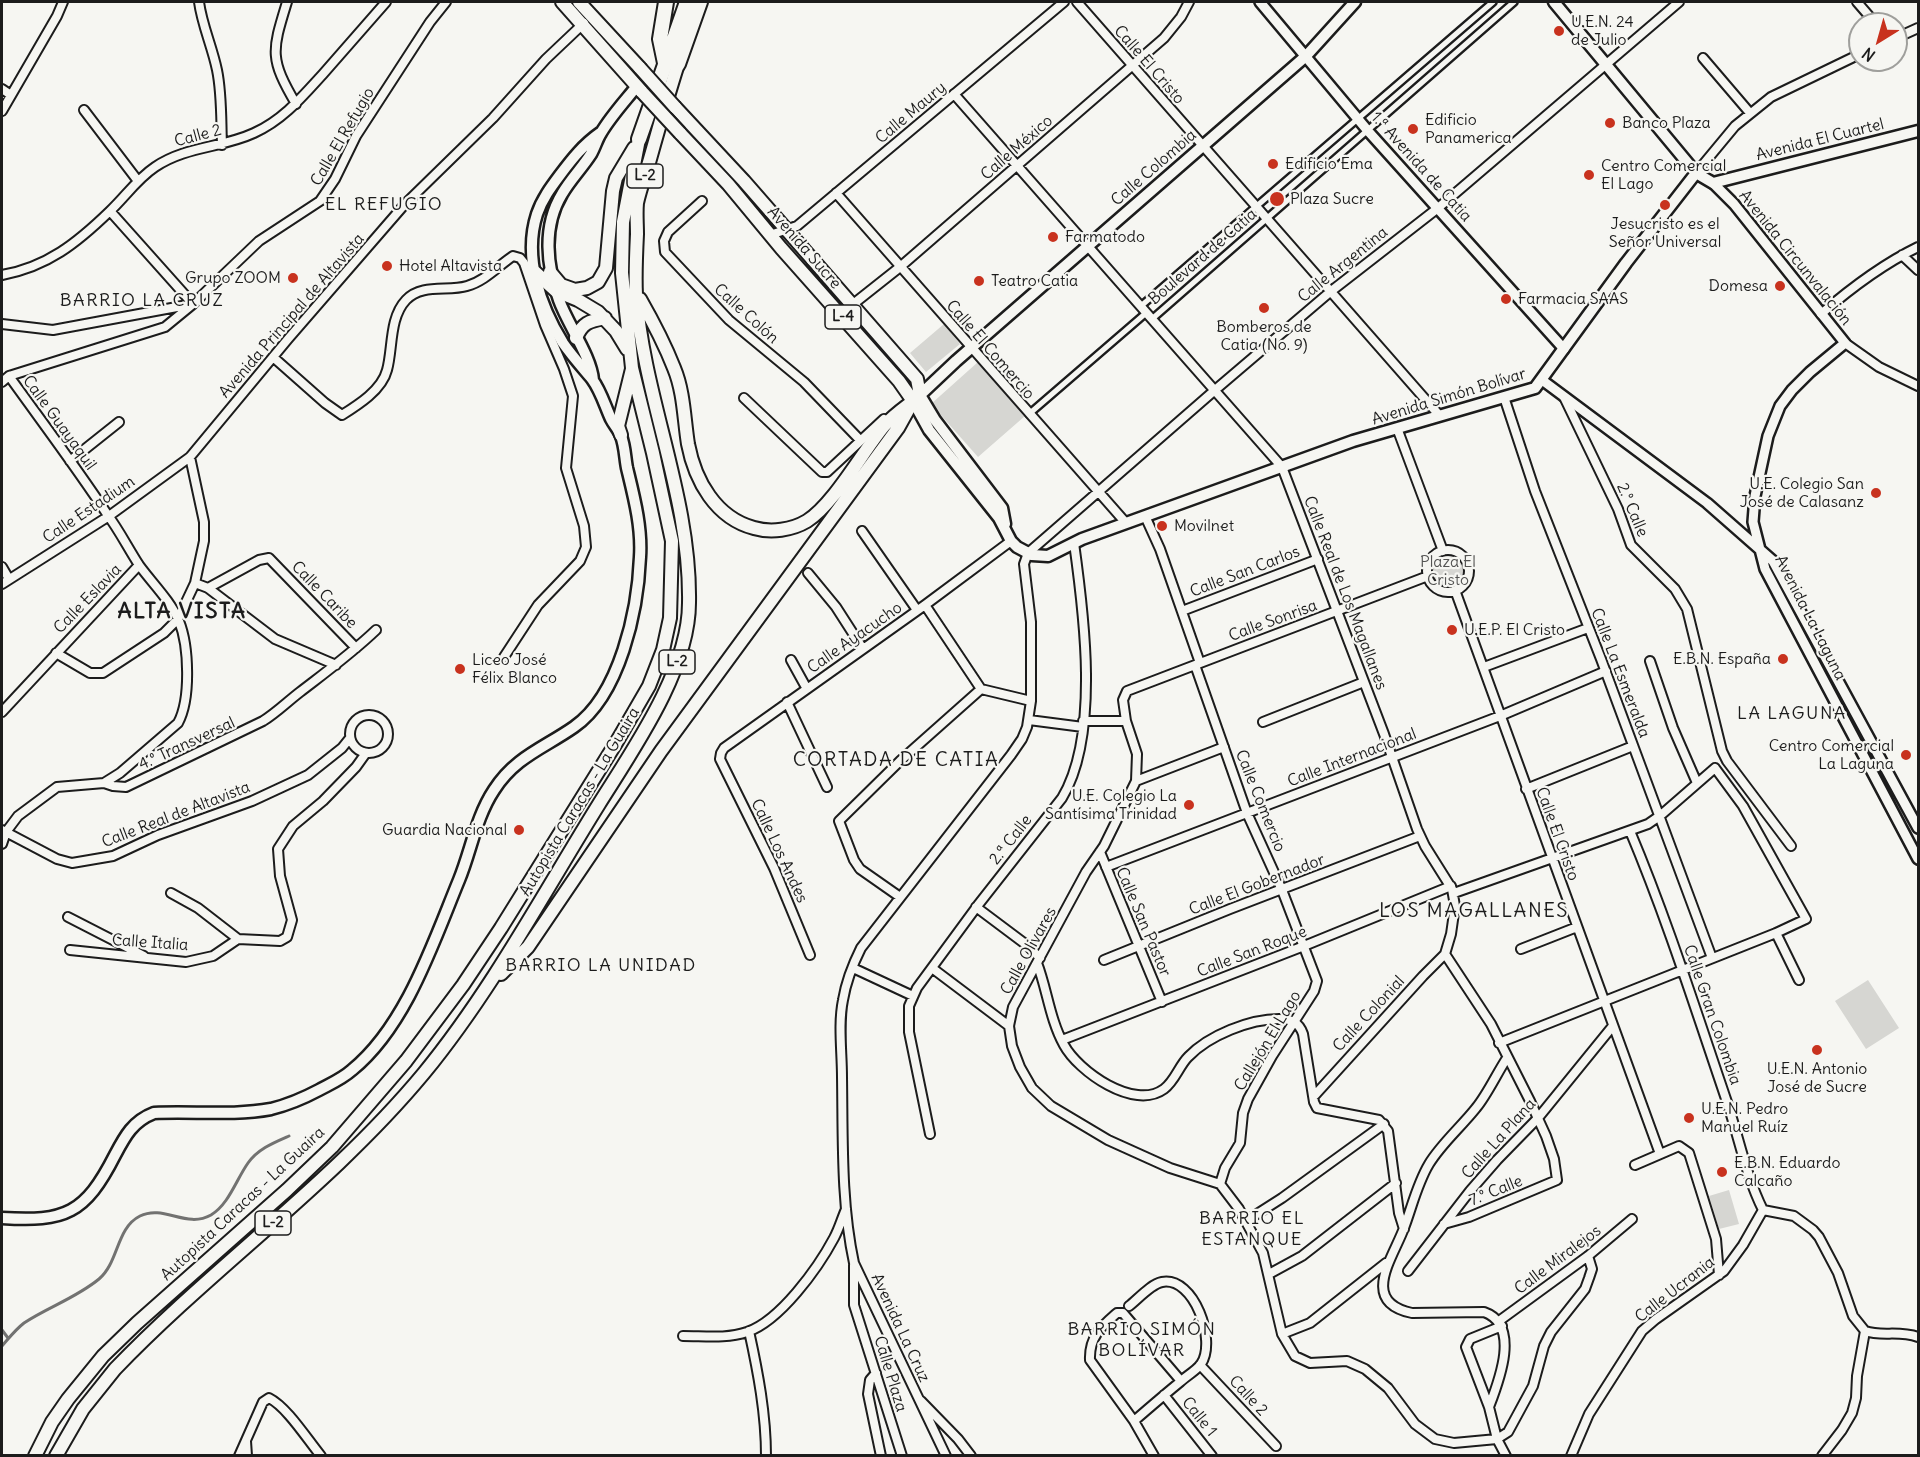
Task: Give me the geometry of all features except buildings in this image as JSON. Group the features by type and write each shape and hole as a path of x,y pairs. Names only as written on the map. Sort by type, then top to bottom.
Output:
{"highway":[{"name":"Autopista Caracas - La Guaira","path":"666,2 660,39 672,64"},
{"name":"Autopista Caracas - La Guaira","path":"672,64 687,2"},
{"name":"Autopista Caracas - La Guaira","path":"639,139 700,2"}],"main road":[{"name":"Avenida Sucre","path":"562,2 728,184 770,235 916,398 929,430 1006,527 1011,541"},
{"name":"Avenida Sucre","path":"579,2 788,230 917,379 916,398"},
{"name":"Calle Colombia","path":"916,398 1306,56 1355,2"},
{"path":"1554,2 1696,173 1713,183"},
{"name":"Autopista Caracas - La Guaira","path":"56,1455 83,1409 115,1369 149,1335 298,1200 376,1125 423,1074 488,987 651,718 677,662 687,632 689,600 687,540 649,376 636,293 638,203 672,64"},
{"path":"593,380 564,345 542,300 535,272 533,237 535,223 542,202 584,145 600,133 640,89"},
{"name":"Avenida El Cuartel","path":"1713,183 1918,131"},
{"path":"600,133 592,152 556,204 548,247 550,272 556,291 576,338 590,363 593,380 612,422 621,435"},
{"name":"Autopista Caracas - La Guaira","path":"35,1455 47,1431 68,1399 103,1356 324,1154 406,1061 463,985 501,928 649,686 663,650 670,618 672,541 631,362 622,273 623,222 639,139"},
{"path":"550,272 561,285 574,290 592,286 604,274 609,219 616,178 639,139"},
{"name":"Avenida Simón Bolívar","path":"1028,553 1048,556 1074,543 1126,523 1353,441 1528,391 1542,380 1646,237 1696,173"},
{"path":"2,1218 50,1219 80,1205 94,1191 128,1132 144,1117 154,1113 246,1112 270,1109 307,1096 351,1072 377,1045 398,1016 430,949 482,814 502,777 517,762 576,726 591,712 603,694 624,648 634,612 640,555 639,525 618,426 631,362 616,331 605,318 589,305 556,291 535,272"},
{"path":"636,293 674,368 680,388 688,447 699,479 706,493 724,513 746,526 759,530 781,530 795,527 808,520 831,497 886,423 916,398"},
{"path":"576,338 586,322 605,318"},
{"path":"488,987 528,947 661,751 898,428 916,398"},
{"path":"1011,541 1028,553"}],"street":[{"path":"2,111 63,2"},
{"path":"199,2 202,22 220,85 222,145"},
{"path":"287,2 275,45 275,60 283,82 296,104"},
{"name":"Calle 2","path":"2,276 25,271 52,258 72,244 110,211 153,168 178,154 222,145 253,134 271,124 296,104 386,2"},
{"name":"Calle El Refugio","path":"9,376 157,330 171,323 259,241 320,201 335,179 356,136 430,22 446,2"},
{"name":"Calle Maury","path":"770,235 797,226 1064,2"},
{"name":"Calle El Cristo","path":"1077,2 1439,415"},
{"name":"Calle México","path":"852,305 900,267 1164,38 1189,2"},
{"name":"1.ª Avenida de Catia","path":"1260,2 1368,131 1564,349"},
{"name":"Boulevard de Catia","path":"1147,313 1255,206 1493,2"},
{"name":"Boulevard de Catia","path":"1029,414 1147,313 1267,220 1514,2"},
{"name":"Calle Argentina","path":"1028,553 1330,291 1438,208 1678,2"},
{"name":"Avenida Principal de Altavista","path":"190,457 405,204 493,118 546,59 592,16"},
{"path":"1476,16 1486,27"},
{"path":"1703,58 1750,113"},
{"name":"Avenida Simón Bolívar","path":"1696,173 1735,126 1771,97 1848,60"},
{"path":"1416,69 1425,81"},
{"path":"2,89 11,95"},
{"name":"Calle Real de Los Magallanes","path":"954,94 1282,466 1420,836 1452,890"},
{"path":"84,110 138,181"},
{"name":"Avenida Circunvalación","path":"1713,183 1734,204 1845,343 1879,367 1918,387"},
{"name":"Calle El Comercio","path":"836,194 1126,523"},
{"name":"Calle Colón","path":"702,201 668,232 664,241 665,252 729,320 804,382 860,440"},
{"path":"110,211 193,304"},
{"path":"1821,314 1850,288 1918,247"},
{"path":"1902,255 1918,270"},
{"path":"273,357 342,415 378,387 384,378 398,311 406,299 417,292 466,287 482,280 513,256 520,258 524,263 573,396 566,468 584,526 586,547 580,561 538,605 504,657"},
{"path":"2,324 53,330 193,304"},
{"name":"Avenida La Laguna","path":"1845,343 1810,372 1780,406 1768,436 1755,496 1753,522 1765,569 1918,859"},
{"path":"2,382 9,376"},
{"name":"Calle Guayaquil","path":"9,376 160,592 178,619 185,639 187,699 178,723 120,773 104,783"},
{"name":"Avenida La Laguna","path":"1542,380 1707,503 1773,561 1918,828"},
{"name":"2.° Calle","path":"1563,396 1614,500 1631,545 1681,598 1687,609 1722,750 1727,761 1791,846"},
{"name":"Calle La Esmeralda","path":"1504,397 1535,491 1606,671 1712,958"},
{"path":"744,398 782,432 817,469 827,472 896,408 916,398"},
{"path":"70,461 119,422"},
{"path":"1397,428 1443,551"},
{"path":"56,652 90,673 103,673 164,633 178,619 195,583 204,541 204,522 190,457"},
{"name":"Calle Estadium","path":"2,584 109,516 190,457"},
{"name":"Calle Comercio","path":"1145,516 1160,549 1182,611 1197,664 1247,813 1282,890 1304,946"},
{"path":"862,531 917,610"},
{"name":"Calle Ayacucho","path":"720,759 724,748 925,606 1011,541"},
{"name":"2.ª Calle","path":"930,1134 909,1032 908,1020 913,996 976,907 1067,789 1076,765 1083,724 1086,648 1074,543"},
{"path":"1443,551 1457,552 1468,564 1467,580 1455,590 1440,590 1428,576 1430,562 1436,554 1443,551"},
{"path":"1028,553 1024,564 1030,622 1029,720 1083,724 1126,721"},
{"name":"Calle Caribe","path":"208,588 260,560 269,558 357,648"},
{"name":"Calle San Carlos","path":"1182,611 1318,558"},
{"name":"Calle Eslavia","path":"2,712 139,565"},
{"path":"2,567 9,579"},
{"path":"808,573 836,607 863,649"},
{"name":"Calle Sonrisa","path":"1128,691 1428,576"},
{"path":"195,583 208,588 275,639 336,665"},
{"name":"Calle El Cristo","path":"1455,590 1660,1154"},
{"path":"925,606 981,689 1030,701"},
{"path":"1484,667 1588,628"},
{"name":"4.° Transversal","path":"2,844 4,831 18,816 57,787 104,783 126,787 242,733 283,708 376,630"},
{"path":"790,660 807,689"},
{"path":"1650,661 1673,728 1697,783"},
{"name":"Calle Internacional","path":"1106,867 1500,716 1606,671"},
{"path":"1263,722 1364,682"},
{"path":"900,897 860,869 854,860 839,821 900,761 981,689"},
{"name":"Calle Olivares","path":"1128,691 1124,700 1126,721 1137,754 1136,781 1100,852 1086,872 1016,999 1009,1026 1012,1046 1020,1067 1032,1088 1051,1106 1108,1140 1149,1160 1220,1184"},
{"path":"787,702 827,787"},
{"path":"369,715 381,719 387,729 387,741 378,751 366,753 356,748 350,738 352,724 356,719 369,715"},
{"name":"Avenida La Cruz","path":"946,1455 854,1263 847,1207 841,1022 843,1001 861,948 1011,755 1022,739 1029,720"},
{"name":"Calle Real de Altavista","path":"4,831 57,859 72,863 113,856 158,836 252,801 308,775 342,748 350,738"},
{"path":"1526,789 1633,746"},
{"path":"1136,781 1224,747"},
{"path":"171,893 198,908 238,939 280,941 287,937 292,920 280,876 278,849 293,826 323,801 356,767 366,753"},
{"name":"Calle Los Andes","path":"720,759 774,868 810,955"},
{"name":"Calle San Roque","path":"1062,1040 1452,890 1630,831 1659,817 1715,768 1743,806 1806,919 1776,933"},
{"name":"Calle Gran Colombia","path":"1630,831 1683,970 1740,1141 1750,1180 1762,1210"},
{"name":"Calle El Gobernador","path":"1104,960 1420,836"},
{"name":"Calle San Pastor","path":"1100,852 1162,1002"},
{"path":"1452,890 1455,906 1445,954 1491,1024 1538,1118"},
{"path":"976,907 1028,946 1038,961 1062,1040 1072,1057 1086,1070 1121,1091 1147,1094 1165,1089 1188,1056 1210,1039 1250,1022 1264,1019 1286,1019 1295,1022 1303,1034 1314,1102 1317,1108 1373,1118 1384,1124 1389,1131 1399,1213 1404,1229"},
{"path":"68,917 150,959"},
{"path":"1521,949 1577,927"},
{"path":"1499,1043 1776,933 1799,980"},
{"name":"Calle Italia","path":"70,950 186,962 213,956 238,939"},
{"name":"Callejón El Lago","path":"1220,1184 1225,1168 1240,1143 1243,1113 1248,1099 1317,985 1304,946"},
{"name":"Calle Colonial","path":"1315,1095 1422,976 1445,954"},
{"path":"853,968 913,996"},
{"path":"932,968 1009,1026"},
{"name":"Calle La Plana","path":"1408,1270 1497,1160 1538,1118 1612,1027"},
{"path":"1489,1407 1504,1360 1500,1323 1484,1312 1412,1313 1400,1310 1388,1301 1384,1293 1383,1275 1404,1229 1419,1183 1430,1162 1478,1107 1507,1058"},
{"name":"7.° Calle","path":"1444,1224 1469,1217 1557,1180 1554,1159 1538,1118"},
{"path":"1246,1221 1282,1198 1384,1124"},
{"path":"1635,1165 1679,1146 1689,1153 1716,1239 1719,1275"},
{"path":"1269,1274 1302,1256 1395,1183"},
{"path":"1220,1184 1246,1221 1263,1253 1282,1334 1295,1356 1303,1361 1317,1364 1347,1361 1365,1369 1388,1388 1415,1424 1436,1439 1454,1443 1497,1439 1505,1435 1533,1386 1544,1346 1556,1322 1585,1288 1590,1278 1592,1269 1588,1256"},
{"path":"683,1336 726,1337 749,1332 766,1322 785,1305 804,1282 834,1238 847,1207"},
{"path":"1762,1210 1794,1216 1805,1222 1819,1237 1838,1273 1853,1316 1864,1331 1897,1332 1918,1337"},
{"name":"Calle Ucrania","path":"1571,1455 1589,1414 1642,1331 1656,1318 1719,1275 1732,1262 1762,1210"},
{"name":"Calle Miralejos","path":"1506,1455 1497,1439 1489,1407 1466,1347 1470,1339 1500,1323 1588,1256 1632,1219"},
{"path":"1282,1334 1310,1323 1388,1261"},
{"name":"Calle Plaza","path":"854,1263 854,1305 902,1455"},
{"path":"1129,1306 1158,1283 1173,1282 1191,1297 1202,1317 1208,1344 1200,1365 1134,1421"},
{"path":"1154,1455 1134,1421 1090,1360 1093,1337 1117,1313 1123,1313 1181,1381"},
{"path":"1821,1455 1842,1430 1852,1413 1864,1331"},
{"path":"749,1332 765,1422 766,1455"},
{"name":"Calle 2","path":"1200,1365 1276,1446"},
{"path":"876,1373 870,1380 868,1394 881,1455"},
{"name":"Calle 1","path":"1164,1395 1212,1455"},
{"path":"917,1397 971,1455"},
{"path":"238,1455 263,1402 269,1398 286,1413 321,1455"},
{"path":"245,1440 247,1455"}],"green space":[{"path":"944,324 960,344 926,372 910,353"},
{"path":"978,362 1025,416 978,457 931,404"},
{"name":"Plaza El Cristo","path":"1448,553 1460,559 1466,571 1460,583 1448,589 1436,583 1430,571 1436,559"},
{"path":"1868,980 1899,1028 1866,1049 1835,1001"},
{"path":"1729,1190 1739,1224 1719,1229 1709,1196"}],"waterway":[{"path":"2,1346 24,1323 81,1292 99,1279 106,1272 132,1221 149,1213 193,1219 202,1219 211,1215 223,1205 252,1158 266,1147 289,1136"},
{"path":"2,1330 8,1338"}],"place":[{"name":"U.E.N. 24 de Julio","path":"1559,31"},
{"name":"Banco Plaza","path":"1610,123"},
{"name":"Edificio Panamerica","path":"1413,129"},
{"name":"Edificio Ema","path":"1273,164"},
{"name":"Centro Comercial El Lago","path":"1589,175"},
{"name":"Plaza Sucre","path":"1277,199"},
{"name":"Jesucristo es el Señor Universal","path":"1665,205"},
{"name":"Farmatodo","path":"1053,237"},
{"name":"Hotel Altavista","path":"387,266"},
{"name":"Grupo ZOOM","path":"293,278"},
{"name":"Teatro Catia","path":"979,281"},
{"name":"Domesa","path":"1780,286"},
{"name":"Farmacia SAAS","path":"1506,299"},
{"name":"Bomberos de Catia (No. 9)","path":"1264,308"},
{"name":"U.E. Colegio San José de Calasanz","path":"1876,493"},
{"name":"Movilnet","path":"1162,526"},
{"name":"U.E.P. El Cristo","path":"1452,630"},
{"name":"E.B.N. España","path":"1783,659"},
{"name":"Liceo José Félix Blanco","path":"460,669"},
{"name":"Centro Comercial La Laguna","path":"1906,755"},
{"name":"U.E. Colegio La Santísima Trinidad","path":"1189,805"},
{"name":"Guardia Nacional","path":"519,830"},
{"name":"U.E.N. Antonio José de Sucre","path":"1817,1050"},
{"name":"U.E.N. Pedro Manuel Ruíz","path":"1689,1118"},
{"name":"E.B.N. Eduardo Calcaño","path":"1722,1172"}],"district":[{"name":"EL REFUGIO","path":"384,205"},
{"name":"BARRIO LA CRUZ","path":"142,301"},
{"name":"ALTA VISTA","path":"182,612"},
{"name":"LA LAGUNA","path":"1792,714"},
{"name":"CORTADA DE CATIA","path":"896,760"},
{"name":"LOS MAGALLANES","path":"1474,911"},
{"name":"BARRIO LA UNIDAD","path":"601,966"},
{"name":"BARRIO EL ESTANQUE","path":"1252,1229"},
{"name":"BARRIO SIMÓN BOLÍVAR","path":"1142,1340"}]}
